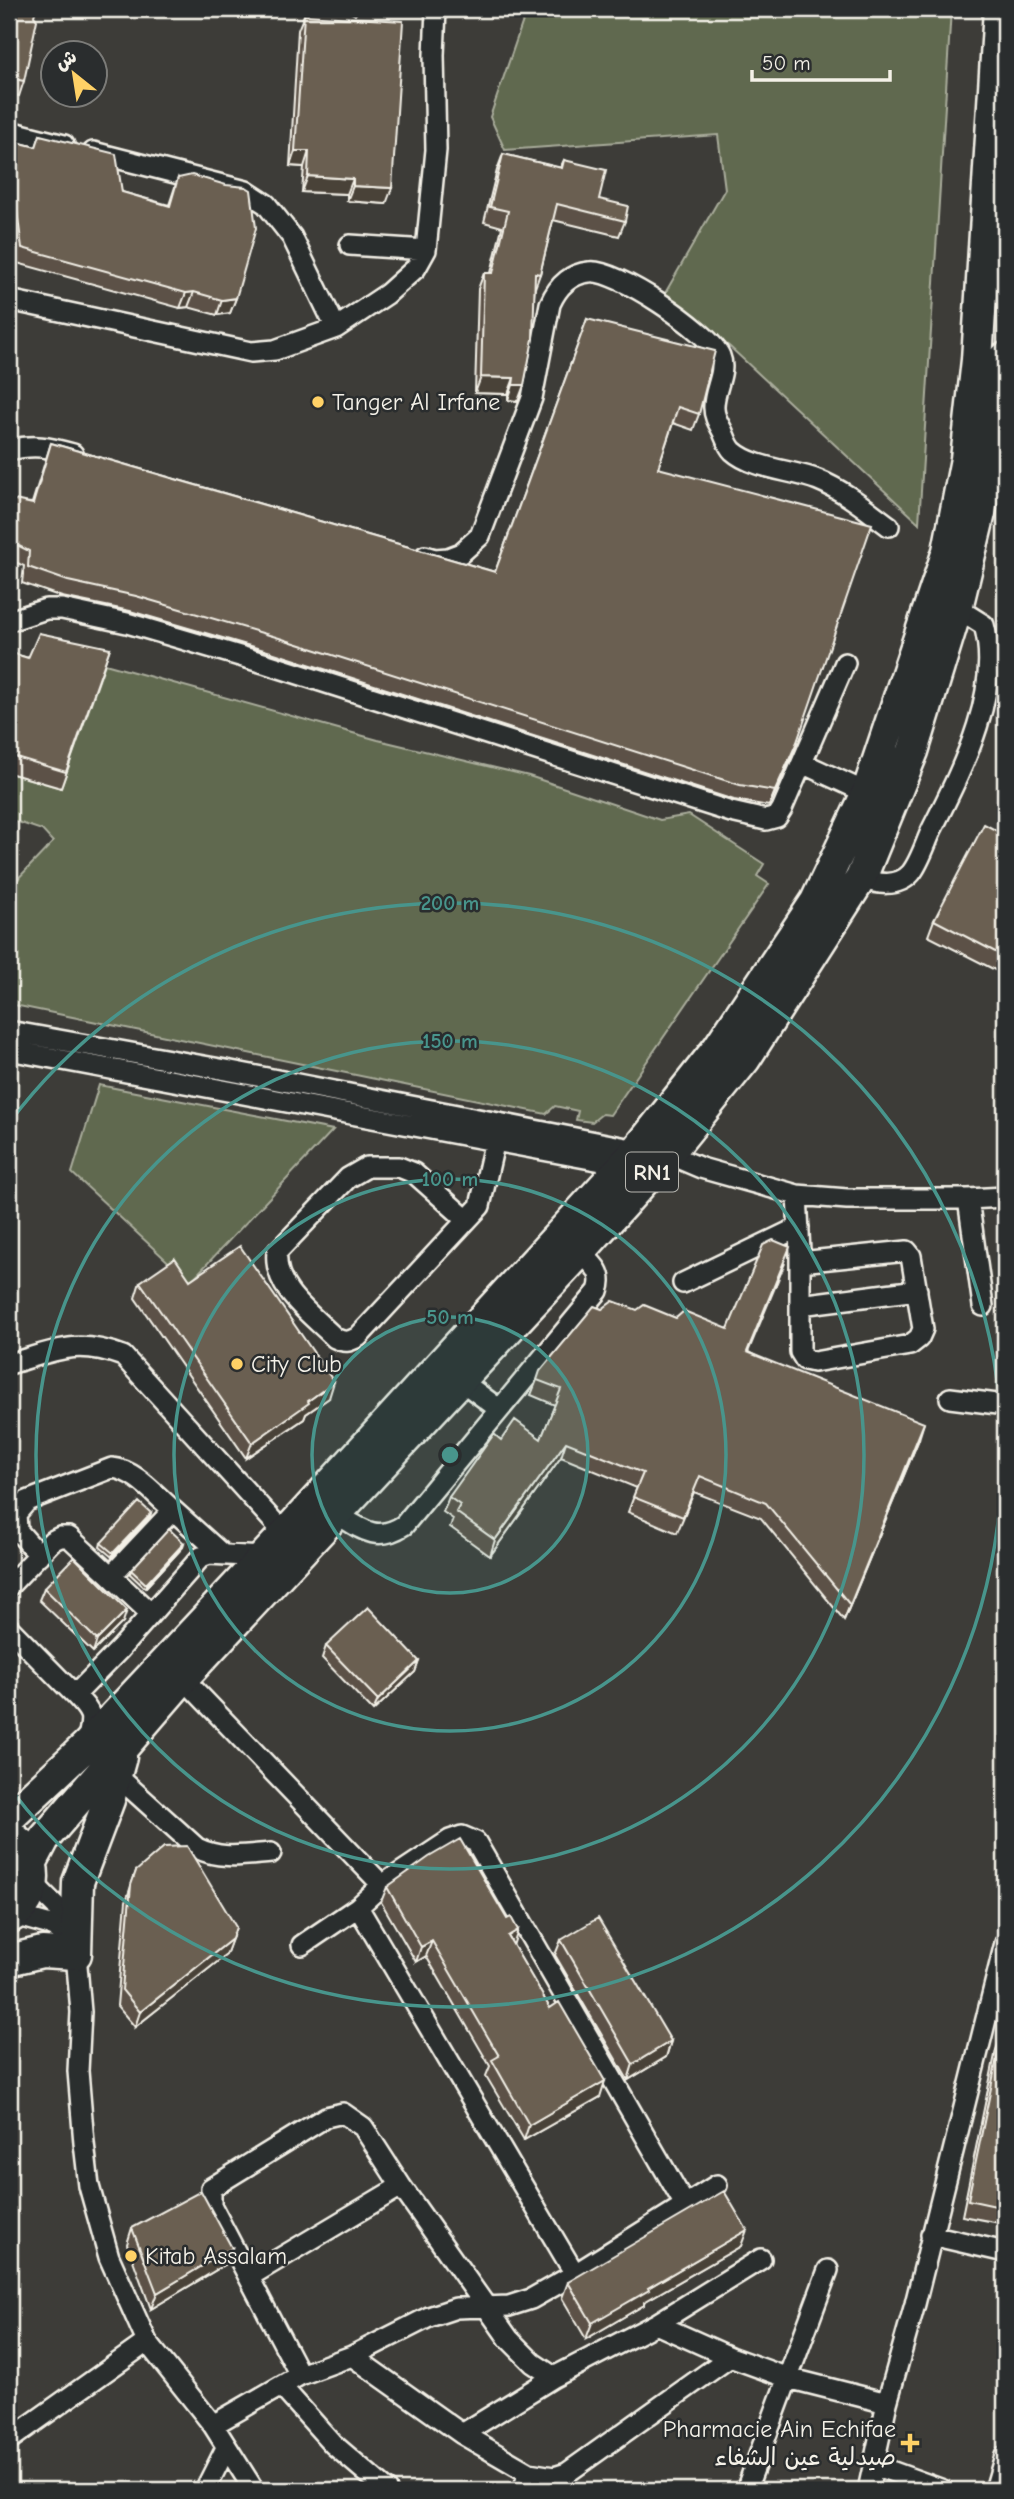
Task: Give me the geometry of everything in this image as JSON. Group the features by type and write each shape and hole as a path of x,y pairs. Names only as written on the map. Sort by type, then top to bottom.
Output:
{"highway":[{"name":"RN1","path":"9,1818 87,1745 264,1557 630,1157 718,1048 816,901 867,793 948,551 966,459 977,360 999,9"},
{"name":"RN1","path":"11,1917 23,1907 30,1895 32,1872 44,1839 120,1760 183,1678 668,1154 745,1059 861,878 913,751 957,608 980,513 1005,358"},
{"path":"9,1960 71,1944 78,1882 109,1800 120,1760"},
{"path":"9,1835 25,1848 32,1872"}],"street":[{"path":"9,300 251,352 275,350 337,328 387,294 416,268 426,250 436,150 436,9"},
{"path":"9,131 246,191 266,204 292,237 337,328"},
{"path":"350,245 426,250"},
{"path":"408,552 435,559 449,558 461,553 480,536 532,398 550,304 555,293 566,281 590,271 604,273 661,302 710,342 719,353 723,365 713,405 715,416 730,448 743,458 816,479 831,486 889,526"},
{"path":"9,450 31,445 47,446 87,458"},
{"path":"861,878 875,884 887,884 910,873 964,762 989,675 988,640 984,625 957,608"},
{"path":"9,621 47,609 127,624 267,664 731,812 765,820 777,817 782,809 845,663"},
{"path":"802,763 867,793"},
{"path":"9,1031 226,1070 630,1157"},
{"path":"9,1051 495,1140 630,1157"},
{"path":"467,1220 414,1173 399,1167 367,1167 348,1178 277,1252 279,1278 286,1289 335,1338 349,1342 358,1337 467,1220 480,1206 495,1140"},
{"path":"668,1154 701,1168 797,1195 847,1199 1005,1197"},
{"path":"797,1195 800,1352 806,1360 814,1362 910,1345 919,1338 923,1329 911,1256 907,1251 800,1262"},
{"path":"968,1199 983,1306"},
{"path":"683,1283 799,1227"},
{"path":"337,1514 369,1533 395,1532 404,1525 598,1292 601,1284 598,1270 580,1252"},
{"path":"800,1305 917,1290"},
{"path":"9,1364 75,1346 101,1347 123,1356 285,1534"},
{"path":"460,1380 499,1409"},
{"path":"950,1398 1005,1405"},
{"path":"39,1555 17,1530 16,1514 27,1501 113,1468 133,1476 222,1554"},
{"path":"111,1576 173,1510"},
{"path":"9,1586 52,1541 69,1536 150,1613"},
{"path":"75,1695 121,1649 201,1557 222,1554 264,1557"},
{"path":"9,1628 89,1710 92,1718 87,1745"},
{"path":"183,1678 383,1885"},
{"path":"120,1760 197,1848 211,1855 271,1853"},
{"path":"302,1945 450,1840 462,1836 476,1842 685,2205"},
{"path":"32,1872 57,1908 71,1944 81,2012 79,2081 89,2186 109,2257 147,2342 213,2425 254,2490"},
{"path":"358,1907 575,2274"},
{"path":"11,1917 47,1924 71,1944"},
{"path":"867,2490 1005,1943"},
{"path":"300,2375 211,2205 211,2188 224,2177 326,2117 343,2113 363,2127 401,2186 509,2339 533,2363 554,2378"},
{"path":"213,2425 300,2375 352,2356 429,2317 456,2308 509,2306 531,2299 717,2185"},
{"path":"250,2276 401,2186"},
{"path":"931,2235 1005,2252"},
{"path":"462,2434 554,2378 656,2324 761,2259"},
{"path":"746,2490 828,2270"},
{"path":"656,2324 730,2357 788,2378 887,2403"},
{"path":"9,2440 147,2342"},
{"path":"352,2356 526,2482 567,2473 730,2357"},
{"path":"282,2387 333,2444 387,2490"},
{"path":"205,2490 226,2448"},
{"path":"995,2490 1005,2456"},
{"path":"874,2465 943,2490"}],"green space":[{"path":"527,9 951,9 919,523 730,347 664,295 725,189 718,135 505,150 490,117"},
{"path":"105,664 378,740 529,776 660,820 689,815 764,864 757,876 769,884 610,1115 602,1114 592,1122 576,1120 578,1111 555,1106 546,1114 9,1004 9,888 53,842 42,830 9,819 9,773 61,788"},
{"path":"99,1085 333,1130 190,1282 72,1173"}],"building":[{"path":"9,9 36,9 34,16 37,20 24,81 9,78"},
{"path":"304,15 403,21 392,188 353,186 353,179 308,176 309,151 295,151"},
{"path":"40,135 116,154 122,192 170,206 178,178 192,175 251,190 256,228 236,298 222,300 194,292 186,293 22,248 13,181 9,193 9,140 36,147"},
{"path":"503,154 562,168 564,160 606,170 599,199 628,206 625,221 557,204 540,274 535,273 533,339 524,385 513,385 514,378 481,377 484,273 493,273 508,211 490,207"},
{"path":"587,319 715,351 699,414 678,407 658,468 872,524 797,742 775,791 740,785 276,637 136,596 68,581 28,567 29,551 9,541 10,499 33,504 51,443 495,572"},
{"path":"39,633 110,648 66,772 9,755 9,652 28,658"},
{"path":"984,824 1005,835 1005,957 934,920"},
{"path":"773,1240 790,1247 747,1352 924,1423 850,1605 766,1503 700,1476 683,1517 633,1497 643,1473 566,1442 495,1540 456,1512 460,1505 449,1497 494,1434 501,1440 515,1420 541,1439 561,1389 537,1380 540,1371 594,1306 602,1309 613,1301 637,1310 644,1305 676,1318 684,1311 728,1329 763,1245"},
{"path":"240,1246 334,1382 252,1443 140,1282 175,1258 190,1280"},
{"path":"139,1502 151,1513 113,1553 101,1543"},
{"path":"169,1529 184,1543 146,1584 131,1570"},
{"path":"74,1557 127,1610 97,1640 44,1588"},
{"path":"368,1607 419,1661 378,1700 326,1646"},
{"path":"460,1839 507,1919 511,1917 518,1930 508,1936 550,2008 559,2002 605,2081 529,2125 492,2060 499,2056 432,1941 421,1947 387,1887"},
{"path":"187,1846 236,1927 232,1939 140,2012 122,1990 131,1885 136,1871 164,1847"},
{"path":"598,1918 671,2041 633,2064 561,1940"},
{"path":"1002,2034 1005,2035 1005,2208 968,2200"},
{"path":"201,2191 232,2248 157,2293 132,2228"},
{"path":"724,2191 747,2230 592,2323 568,2282"}],"place":[{"name":"Tanger Al Irfane","path":"318,402"},
{"name":"City Club","path":"237,1364"},
{"name":"Kitab Assalam","path":"131,2256"},
{"name":"Pharmacie Ain Echifae صيدلية عين الشفاء","path":"910,2443"}]}
